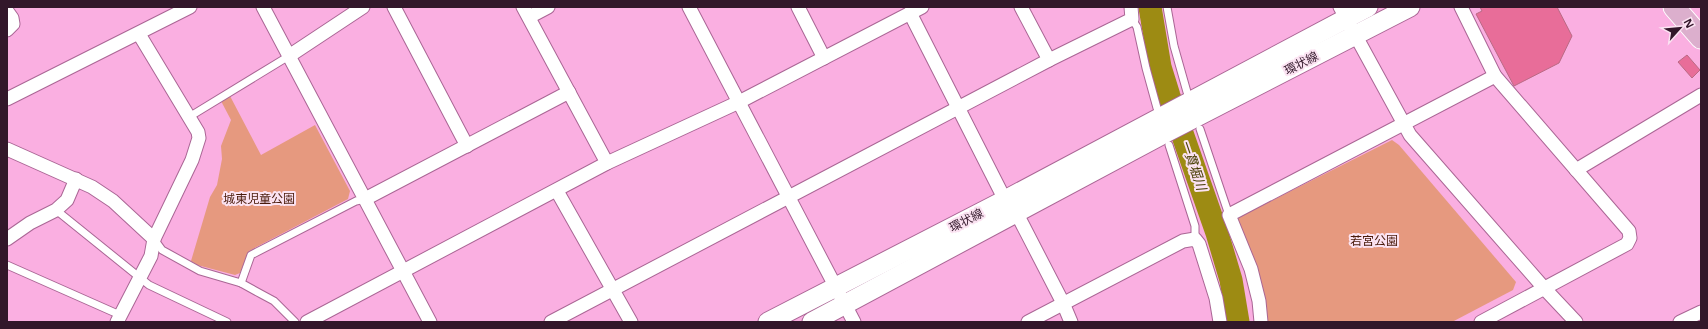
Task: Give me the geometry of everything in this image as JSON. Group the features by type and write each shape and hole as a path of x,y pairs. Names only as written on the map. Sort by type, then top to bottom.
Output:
{"main road":[{"path":"1674,7 1701,38"}],"street":[{"path":"263,7 430,322"},
{"path":"289,56 350,11 363,7"},
{"path":"394,7 466,146"},
{"path":"548,7 526,12 607,163"},
{"path":"688,7 854,322"},
{"path":"798,7 824,58"},
{"path":"1021,7 1049,60"},
{"name":"環状線","path":"1192,110 1343,13 1368,7"},
{"name":"環状線","path":"812,322 845,305 1011,206 1192,110 1355,35 1410,7"},
{"path":"1461,7 1495,76 1629,231 1630,238 1627,244 1481,322"},
{"path":"7,99 139,34 184,8"},
{"path":"307,322 557,191 607,163 739,102 916,10 958,107 1063,303 1071,322"},
{"path":"7,11 12,18 13,24 7,30"},
{"path":"551,322 1049,60 1132,13"},
{"path":"1343,13 1410,135 1544,288 1576,322"},
{"path":"119,318 141,278 151,256 154,239 192,160 199,138 189,117 139,34"},
{"path":"1261,322 1259,301 1251,269 1229,215 1495,76"},
{"path":"365,199 569,92"},
{"path":"1576,170 1701,95"},
{"path":"7,149 76,179 113,201 154,239"},
{"path":"7,239 30,223 56,210 67,200 76,179"},
{"path":"557,191 631,322"},
{"name":"環状線","path":"768,322 836,286 1011,206"},
{"path":"1028,322 1183,241 1195,239 1199,244 1216,298 1220,322"},
{"path":"1680,322 1701,312"}],"lane":[{"path":"1167,7 1174,46 1192,110 1229,215"},
{"path":"1132,13 1137,27 1146,68 1195,226 1195,239"},
{"path":"189,117 289,56"},
{"path":"240,283 251,255 356,201 365,199"},
{"path":"56,210 149,285 224,321"},
{"path":"154,239 162,250 200,271 240,283 274,301 295,322"},
{"path":"7,265 119,318"}],"green space":[{"name":"城東児童公園","path":"230,96 261,155 315,125 350,191 348,199 249,251 240,273 235,275 197,265 191,261 210,197 217,185 222,159 221,146 231,120 221,101"},
{"name":"若宮公園","path":"1392,140 1399,145 1516,282 1513,290 1452,322 1266,322 1235,219"}],"building":[{"path":"1480,7 1557,7 1572,36 1559,63 1514,86 1476,14 1482,11"},
{"path":"1687,55 1700,70 1692,78 1678,62"}],"waterway":[{"name":"一貫堀川","path":"1150,7 1160,67 1217,233 1231,280 1238,322"}]}
